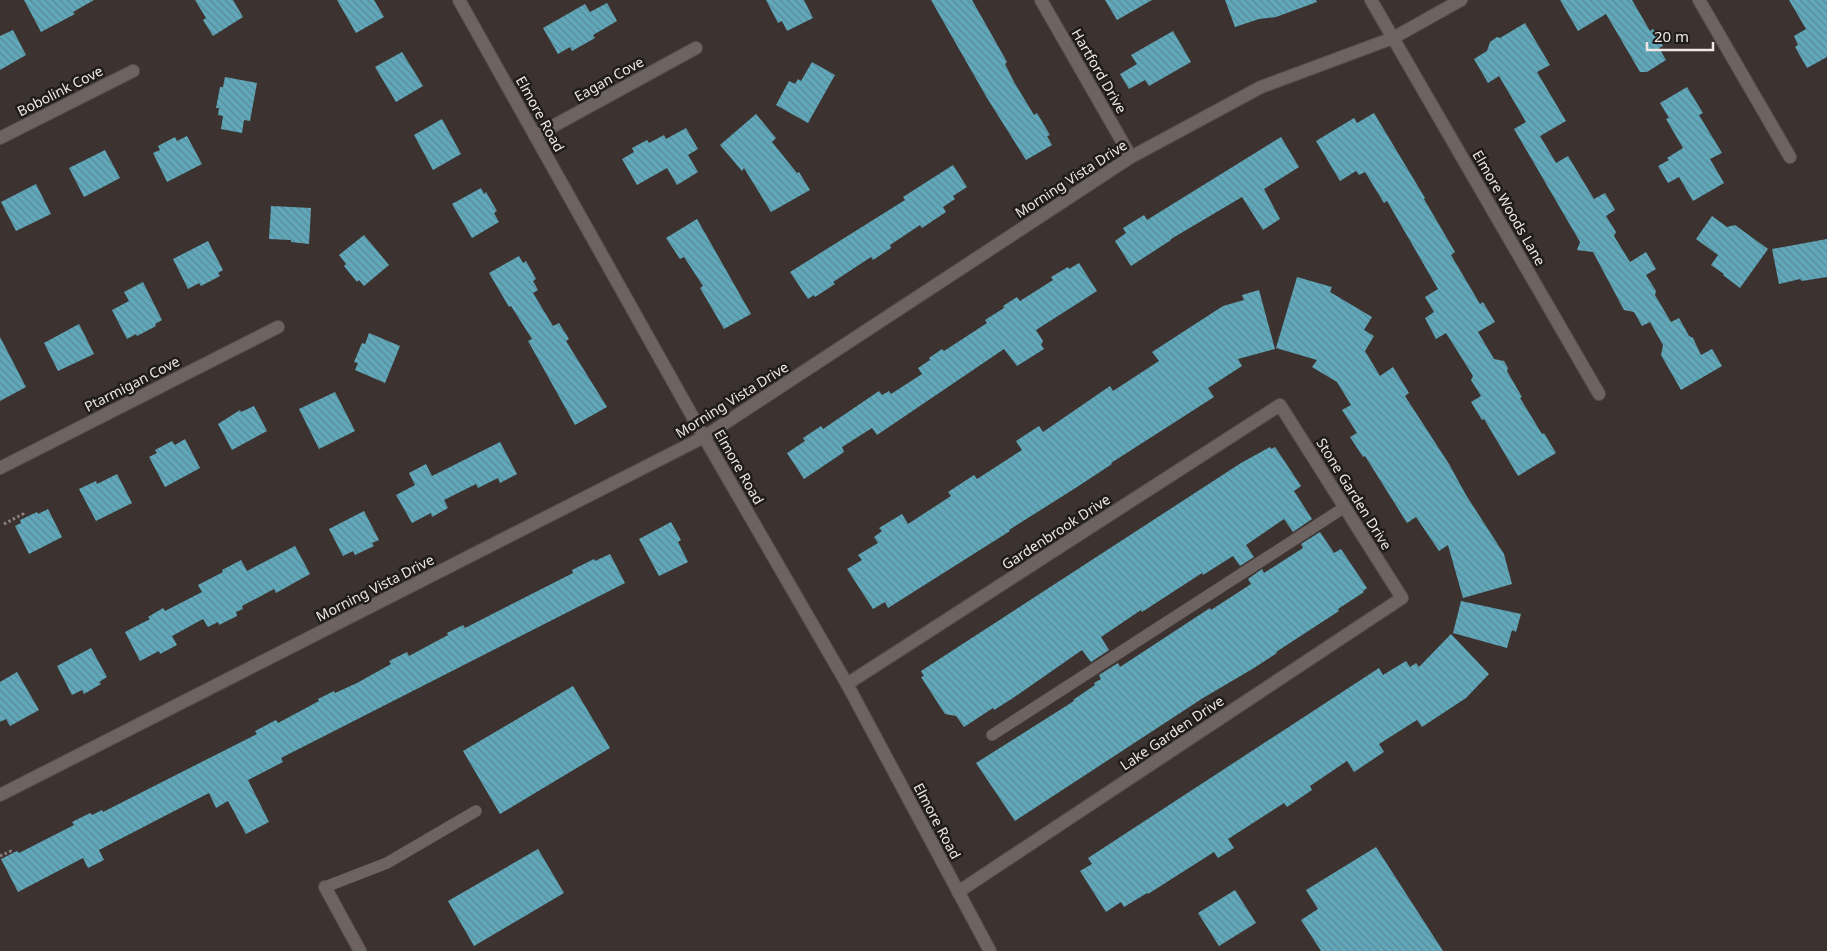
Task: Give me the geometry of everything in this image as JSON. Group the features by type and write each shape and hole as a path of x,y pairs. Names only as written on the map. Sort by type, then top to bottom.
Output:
{"street":[{"name":"Elmore Road","path":"459,0 704,438 847,684 990,951"},
{"name":"Hartford Drive","path":"1041,0 1132,157"},
{"name":"Elmore Woods Lane","path":"1371,0 1599,394"},
{"name":"Morning Vista Drive","path":"0,795 704,438 1132,157 1261,87 1393,38 1461,0"},
{"path":"1699,0 1790,157"},
{"name":"Eagan Cove","path":"535,136 696,48"},
{"name":"Bobolink Cove","path":"0,138 133,71"},
{"name":"Ptarmigan Cove","path":"0,468 278,327"},
{"name":"Stone Garden Drive","path":"1280,405 1402,598"},
{"name":"Gardenbrook Drive","path":"847,684 1280,405"},
{"name":"Lake Garden Drive","path":"958,892 1402,598"},
{"path":"325,887 360,951"}],"lane":[{"path":"992,735 1345,507"},
{"path":"325,887 387,863 476,810"}],"path":[{"path":"4,524 23,514 24,517"},
{"path":"0,856 11,850 12,852"}],"building":[{"path":"24,0 94,0 73,12 75,14 41,32"},
{"path":"195,0 233,0 243,17 213,36 203,20 206,18"},
{"path":"337,0 374,0 384,17 356,33"},
{"path":"766,0 804,0 813,18 787,31 782,21 778,23"},
{"path":"931,0 972,0 1007,62 1005,64 1014,82 1034,115 1037,113 1050,135 1047,136 1052,145 1026,160 987,98"},
{"path":"1105,0 1152,0 1117,20"},
{"path":"1225,0 1316,0 1317,2 1276,17 1259,19 1235,27"},
{"path":"1560,0 1632,0 1650,31 1653,29 1663,46 1659,48 1666,60 1647,72 1640,72 1606,14 1578,31"},
{"path":"1789,0 1827,0 1827,57 1807,68 1795,47 1798,45 1794,36 1806,29"},
{"path":"607,3 617,21 593,35 595,38 572,51 570,47 558,54 543,28 585,4 590,12"},
{"path":"1525,23 1550,65 1537,72 1566,121 1540,136 1556,163 1568,156 1594,199 1605,193 1615,210 1606,216 1616,232 1614,236 1630,262 1646,252 1656,269 1646,275 1671,322 1679,318 1689,336 1693,338 1701,355 1712,349 1722,366 1681,390 1661,355 1663,345 1650,322 1642,326 1634,312 1624,310 1593,252 1577,250 1580,242 1514,129 1526,122 1499,76 1488,83 1474,59 1487,51 1490,42 1497,37 1500,38"},
{"path":"13,30 26,55 0,70 0,36"},
{"path":"1173,31 1191,62 1149,86 1145,80 1129,89 1120,74 1137,64 1131,55"},
{"path":"402,52 423,86 396,102 375,67"},
{"path":"812,62 835,75 808,123 776,105 789,81 795,84 798,79 801,81"},
{"path":"225,77 257,83 250,121 244,120 242,133 221,129 223,116 218,115 219,108 216,108 220,87 223,87"},
{"path":"1687,87 1703,113 1699,115 1722,153 1710,159 1724,183 1693,201 1679,177 1668,183 1658,166 1669,160 1667,158 1683,148 1666,119 1669,118 1660,103"},
{"path":"1374,113 1455,252 1451,255 1480,304 1483,302 1495,322 1478,332 1494,359 1504,361 1508,368 1507,371 1522,397 1520,398 1556,453 1518,476 1484,419 1482,420 1471,402 1481,396 1471,380 1473,376 1446,333 1436,339 1425,318 1434,312 1425,297 1438,289 1387,201 1384,203 1365,172 1359,175 1356,171 1340,181 1316,141 1354,118 1357,123"},
{"path":"756,114 776,138 772,142 797,173 799,172 810,190 771,212 744,168 742,171 720,145"},
{"path":"442,119 461,154 433,170 414,135"},
{"path":"686,128 698,149 688,155 698,172 677,185 667,168 637,185 622,159 634,152 632,148 647,140 649,143 664,135 666,139"},
{"path":"187,136 202,164 167,182 153,153 160,150 158,146 175,137 177,141"},
{"path":"1281,137 1299,167 1264,189 1280,219 1263,230 1242,197 1171,239 1131,266 1115,241 1126,233 1123,228 1144,215 1147,220"},
{"path":"105,150 120,178 84,197 69,168"},
{"path":"953,165 967,187 953,196 955,199 943,207 946,212 922,228 920,225 890,245 891,248 873,260 871,257 833,282 835,284 815,297 814,295 808,299 790,272 905,200 903,197"},
{"path":"36,184 51,214 16,231 1,202"},
{"path":"481,188 484,194 486,192 497,211 494,213 499,222 472,238 452,204"},
{"path":"271,206 311,208 309,244 291,242 291,240 269,239"},
{"path":"1712,216 1727,227 1735,225 1768,249 1740,288 1711,265 1718,255 1696,239"},
{"path":"697,219 751,314 724,329 700,288 703,286 684,257 680,259 666,238"},
{"path":"364,235 389,265 364,286 359,280 357,282 344,266 346,264 339,255"},
{"path":"1827,239 1827,277 1802,281 1800,279 1779,284 1772,249"},
{"path":"208,241 223,270 218,273 220,276 201,286 199,283 188,289 173,259"},
{"path":"519,256 523,263 526,261 536,279 533,281 538,290 533,293 553,326 559,323 569,339 566,341 607,407 575,425 528,341 532,339 511,306 509,307 489,273"},
{"path":"1079,263 1097,291 1036,330 1043,341 1041,345 1044,349 1017,366 1004,349 877,435 872,428 842,447 844,452 804,479 787,453 805,441 803,438 821,426 823,429 879,391 882,395 889,391 891,394 922,374 918,368 930,360 929,358 942,349 944,351 987,323 985,320 1004,308 1003,306 1017,297 1020,301 1053,280 1051,277"},
{"path":"1297,277 1332,287 1330,292 1372,317 1364,330 1374,336 1365,351 1380,376 1393,367 1409,393 1405,396 1504,554 1512,584 1463,598 1448,545 1439,551 1416,517 1407,523 1365,456 1363,457 1350,437 1357,433 1342,410 1351,405 1337,382 1312,367 1317,360 1276,348"},
{"path":"143,282 162,320 155,324 156,326 127,339 112,310 129,301 124,292"},
{"path":"1259,290 1275,349 1238,359 1242,366 1208,388 1214,397 1010,531 888,608 885,602 873,609 847,569 862,560 858,555 878,543 874,537 882,531 879,528 902,514 908,524 951,496 948,492 974,475 977,479 1022,450 1016,441 1039,426 1043,432 1110,386 1113,391 1159,361 1152,352 1223,306 1244,300 1242,295"},
{"path":"79,324 94,354 58,371 44,343"},
{"path":"369,333 400,346 385,383 355,370 358,363 354,362 362,343 365,344"},
{"path":"0,337 26,387 0,401"},
{"path":"335,392 355,431 319,449 299,409"},
{"path":"254,406 267,431 232,450 218,424 240,410 241,412"},
{"path":"185,439 200,468 165,487 149,457 157,453 155,450 172,441 175,445"},
{"path":"500,442 517,474 500,483 498,478 478,488 476,484 444,500 448,508 432,517 431,513 412,523 396,495 415,485 409,473 426,464 432,476"},
{"path":"1270,447 1271,449 1275,447 1301,486 1294,491 1312,519 1293,532 1284,519 1246,545 1254,557 1240,566 1233,556 1203,575 1202,573 1142,612 1141,610 1101,637 1109,650 1091,662 1082,650 1013,698 994,710 993,708 964,727 956,716 945,714 921,677 924,676 921,671 1241,463"},
{"path":"117,474 132,503 96,521 79,489 96,481 97,484"},
{"path":"48,509 62,537 29,554 15,526 21,523 20,520"},
{"path":"364,511 379,540 372,543 374,546 355,555 353,551 343,556 329,529"},
{"path":"671,522 681,540 678,542 688,562 659,576 639,539"},
{"path":"1320,532 1334,553 1341,549 1367,588 1364,592 1277,653 1203,698 1015,821 976,763 1074,701 1101,679 1099,675 1118,663 1120,667 1210,608 1211,610 1251,584 1248,579 1262,569 1264,573 1303,548 1301,544"},
{"path":"295,546 310,574 276,593 274,589 242,606 243,609 236,612 237,616 219,625 218,622 208,627 203,619 172,636 177,645 160,654 159,651 140,661 125,632 150,619 148,617 163,608 165,611 202,592 198,585 241,560 247,571"},
{"path":"610,554 625,583 281,758 283,762 248,780 269,822 246,834 228,801 216,808 209,793 99,850 104,860 88,868 83,858 18,892 1,859 17,851 19,853 74,825 72,822 90,813 92,815 102,810 103,812 257,734 255,731 276,720 278,723 319,701 318,699 357,683 391,664 389,661 407,652 409,656 448,635 447,633 463,625 465,628 573,573 572,570 594,559 595,561"},
{"path":"1461,601 1521,614 1516,632 1512,630 1507,648 1453,633"},
{"path":"1451,634 1489,674 1466,698 1422,727 1417,720 1379,744 1384,752 1354,772 1347,761 1310,786 1312,790 1287,807 1284,803 1228,839 1234,848 1218,858 1214,852 1148,894 1124,907 1121,902 1106,912 1080,871 1092,864 1088,858 1379,668 1383,675 1406,661 1410,667 1416,663 1419,667"},
{"path":"91,648 107,677 99,682 101,684 84,694 82,690 72,695 57,666"},
{"path":"17,672 39,710 10,726 6,719 0,722 0,682"},
{"path":"573,686 610,748 500,814 463,751"},
{"path":"1376,847 1443,951 1321,951 1301,920 1318,909 1306,890"},
{"path":"538,849 564,893 474,946 448,901"},
{"path":"1235,890 1256,923 1219,946 1198,913"}]}
